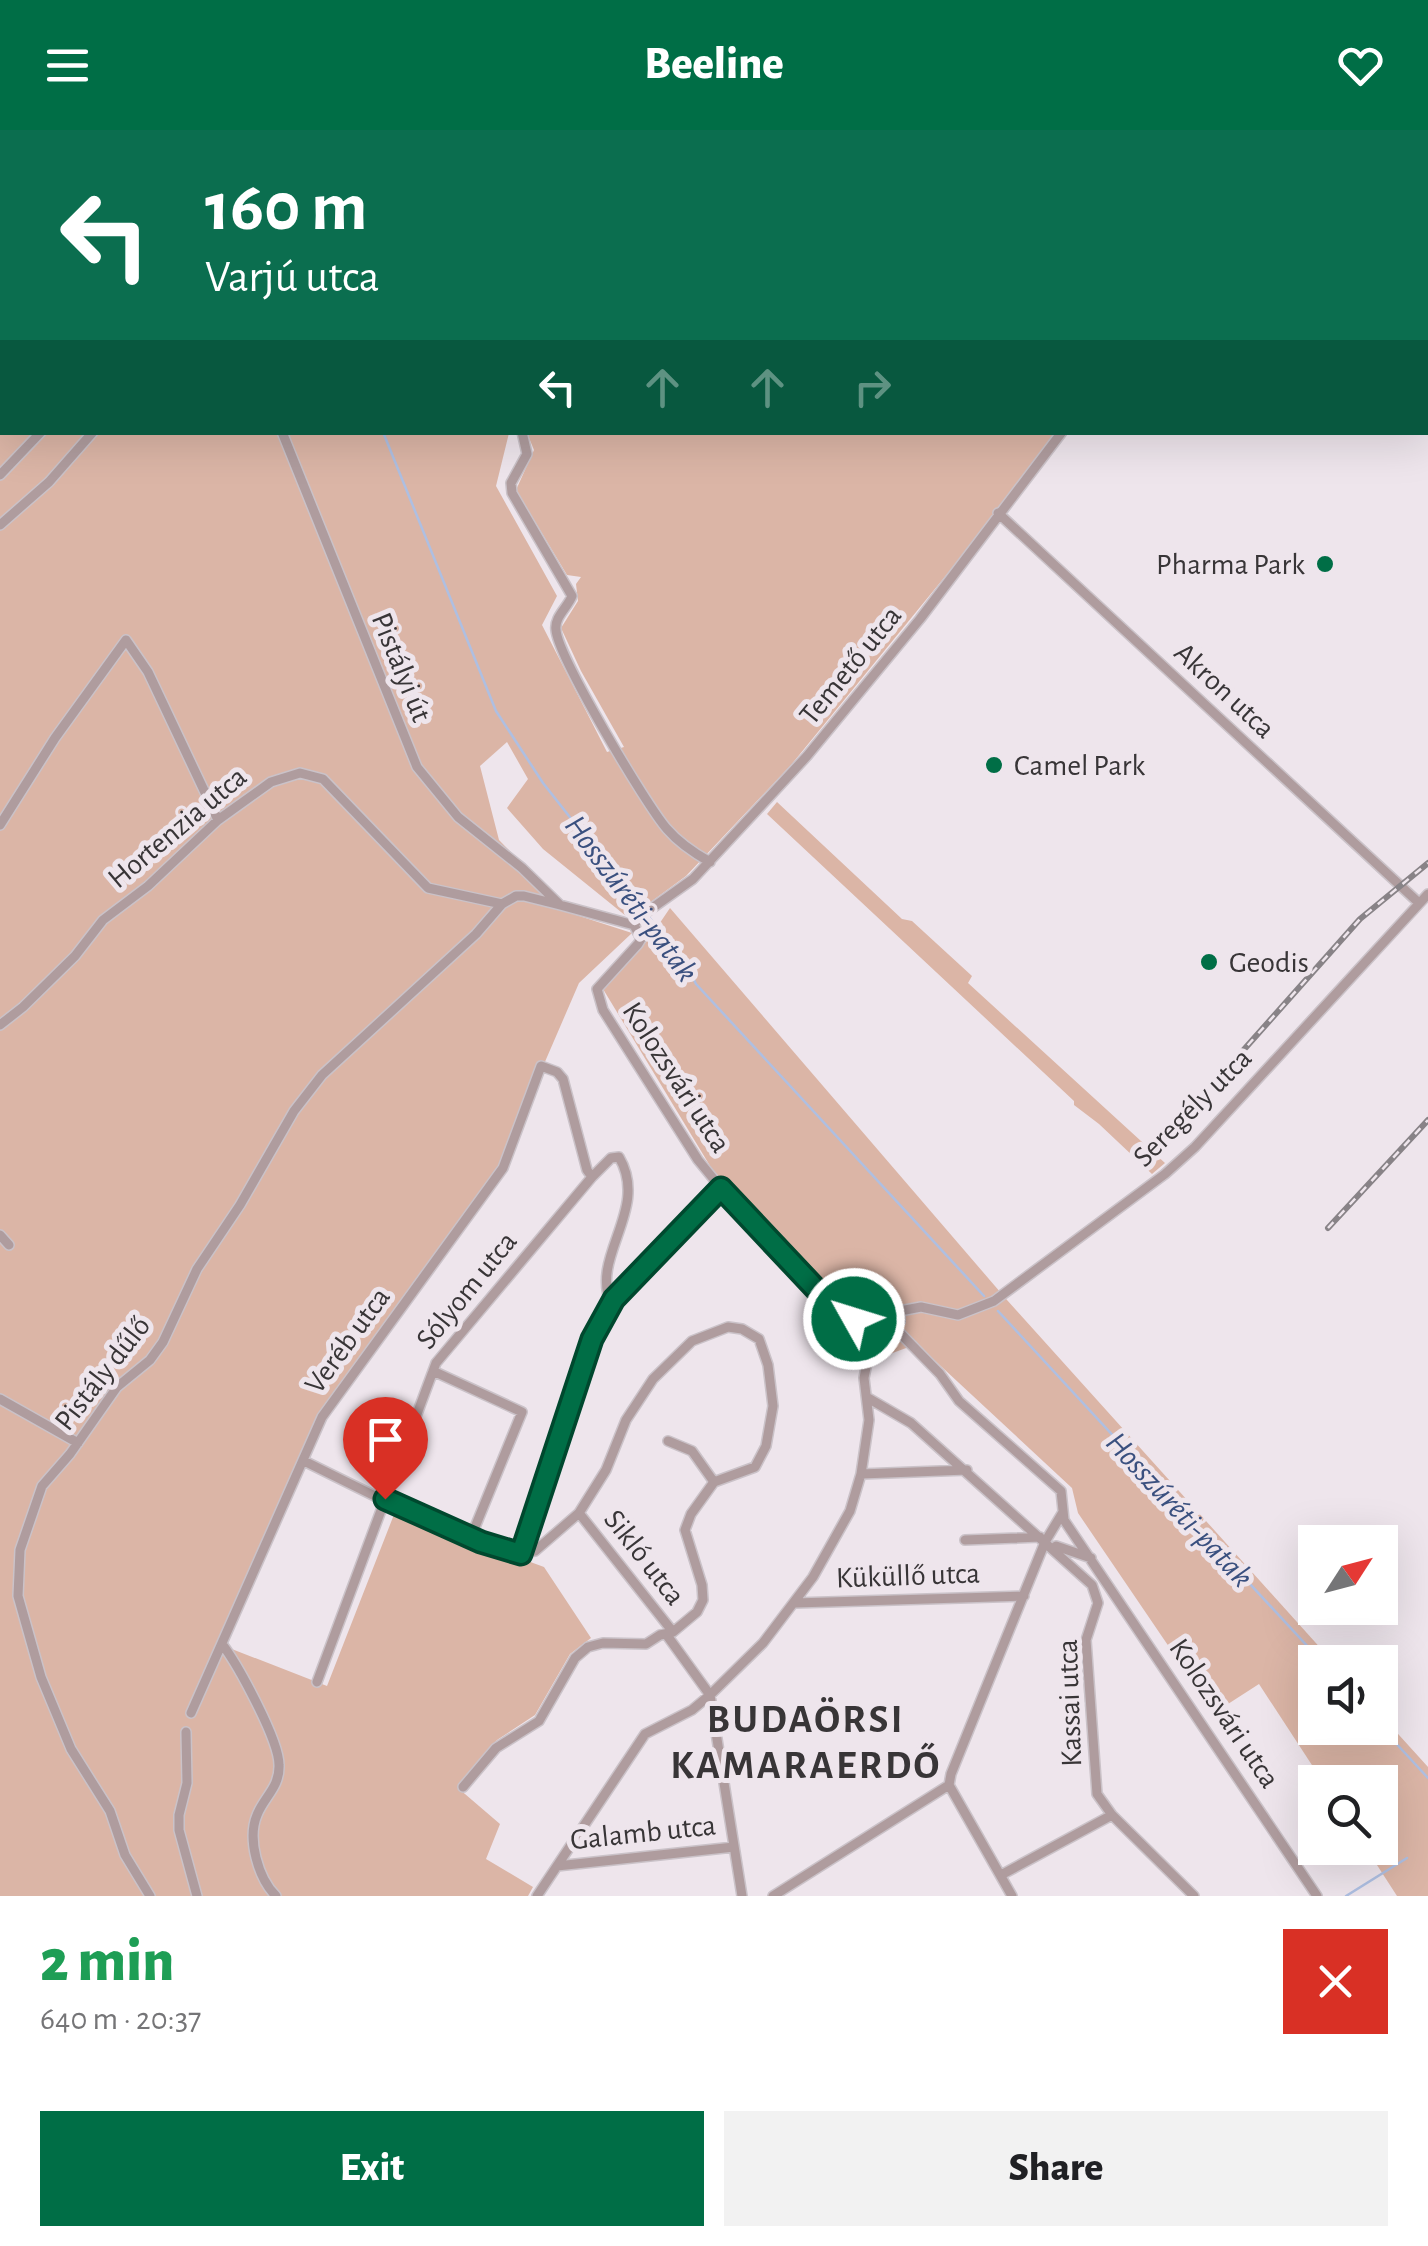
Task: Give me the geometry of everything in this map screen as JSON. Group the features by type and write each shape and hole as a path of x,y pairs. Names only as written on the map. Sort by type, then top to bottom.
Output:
{"street":[{"path":"0,476 38,435"},
{"path":"0,525 49,482 90,435"},
{"name":"Pistályi út","path":"283,435 410,754 458,817 560,905"},
{"path":"523,435 527,454 511,483 512,494 571,592 571,600 556,622 557,636 593,709 653,810 685,846 710,862"},
{"name":"Temető utca","path":"638,920 710,862 807,756 920,620 1060,435"},
{"name":"Akron utca","path":"998,514 1420,903"},
{"path":"0,824 55,738 126,640 148,672 218,820"},
{"name":"Hortenzia utca","path":"0,1025 23,1008 103,920 148,886 218,820 271,782 300,773 318,776 428,888 502,904"},
{"path":"524,896 534,879"},
{"name":"Seregély utca","path":"900,1312 920,1307 958,1315 994,1302 1165,1174 1196,1146 1428,894"},
{"path":"502,904 524,896 638,920"},
{"name":"Pistály dűlő","path":"150,1896 125,1855 110,1811 71,1749 47,1694 18,1596 20,1550 37,1499 42,1486 117,1387 150,1360 163,1342 197,1269 302,1099 322,1075 464,945 502,904"},
{"name":"Kolozsvári utca","path":"638,920 640,939 597,989 600,1003 698,1160 721,1188 830,1304 854,1319 869,1320"},
{"name":"Veréb utca","path":"191,1712 322,1416 504,1168 541,1066 562,1079 592,1177"},
{"path":"592,1177 611,1158 619,1157 626,1169 629,1192 625,1219 606,1270 606,1293 611,1304"},
{"name":"Sólyom utca","path":"317,1682 433,1371 501,1282 592,1177"},
{"path":"521,1554 592,1339 611,1304 721,1188"},
{"path":"0,1235 9,1244"},
{"path":"537,1896 645,1734 692,1710 763,1644 841,1528 861,1474 868,1439 864,1378 866,1363 873,1332 869,1320 881,1305 892,1305 900,1312 900,1322 885,1335 866,1363"},
{"path":"304,1461 471,1537 521,1554 545,1546 579,1513 606,1470 626,1420 653,1379 692,1341 728,1328 742,1328 759,1339 768,1365 773,1406 766,1446 755,1467 714,1482 690,1514 685,1530 702,1585 703,1600 697,1612 670,1633 646,1644 603,1643 588,1647 576,1658 540,1720 496,1748 463,1787"},
{"name":"Kolozsvári utca","path":"895,1328 940,1374 959,1400 1061,1491 1064,1520 1318,1896"},
{"path":"873,1332 885,1335"},
{"path":"433,1371 522,1412 471,1537"},
{"name":"Kassai utca","path":"868,1398 912,1423 1092,1585 1098,1597 1086,1646 1098,1794 1112,1816 1194,1896"},
{"path":"0,1400 78,1443"},
{"path":"668,1442 692,1451 714,1482"},
{"path":"861,1474 967,1470"},
{"path":"1012,1896 949,1786 950,1774 1024,1596 1042,1539 1063,1512"},
{"name":"Sikló utca","path":"579,1513 670,1633 710,1695"},
{"path":"964,1540 1042,1539 1091,1558"},
{"name":"Küküllő utca","path":"794,1603 1024,1596"},
{"path":"222,1644 274,1742 280,1763 278,1780 256,1815 253,1838 266,1882 276,1896"},
{"path":"710,1695 742,1896"},
{"path":"186,1732 185,1800 178,1815 196,1896"},
{"path":"773,1896 949,1786"},
{"path":"1000,1876 1112,1816"},
{"name":"Galamb utca","path":"557,1866 734,1848"}],"shaded area":[{"path":"0,435 509,435 496,486 557,596 542,625 607,752 624,747 561,628 578,601 576,584 581,577 567,575 516,490 534,450 528,435 1054,435 791,765 686,876 633,915 626,916 543,849 507,808 528,779 507,742 480,766 499,840 570,913 632,933 579,983 505,1170 335,1395 219,1644 327,1686 395,1512 544,1567 591,1638 570,1654 535,1715 497,1740 458,1788 500,1824 486,1859 533,1887 528,1896 0,1896"},
{"path":"777,802 902,919 912,921 972,976 968,983 1165,1163 1152,1174 1074,1105 767,814"},
{"path":"670,908 1007,1300 1318,1645 1298,1645 1298,1744 1259,1684 1214,1713 1078,1513 1072,1488 917,1344 879,1358 867,1346 863,1355 841,1326 847,1323 721,1184 603,989 605,982 649,939"},
{"path":"1398,1734 1428,1767 1428,1896 1397,1896 1377,1865 1398,1865 1398,1765 1312,1765 1299,1745 1398,1745"}],"waterway":[{"name":"Hosszúréti-patak","path":"384,435 496,711 543,783 643,910"},
{"name":"Hosszúréti-patak","path":"648,916 685,961 696,984 984,1296"},
{"name":"Hosszúréti-patak","path":"998,1311 1306,1645"},
{"name":"Hosszúréti-patak","path":"1398,1745 1428,1778"},
{"path":"1346,1896 1407,1858"}],"railway":[{"path":"1184,1117 1360,919 1428,863"},
{"path":"1328,1228 1428,1120"}],"place":[{"name":"Pharma Park","path":"1325,564"},
{"name":"Camel Park","path":"994,765"},
{"name":"Geodis","path":"1209,962"}],"district":[{"name":"BUDAÖRSI KAMARAERDŐ","path":"806,1741"}],"route":[{"path":"385,1499 481,1542 521,1554 592,1339 614,1299 721,1188 830,1304 854,1319"}]}
